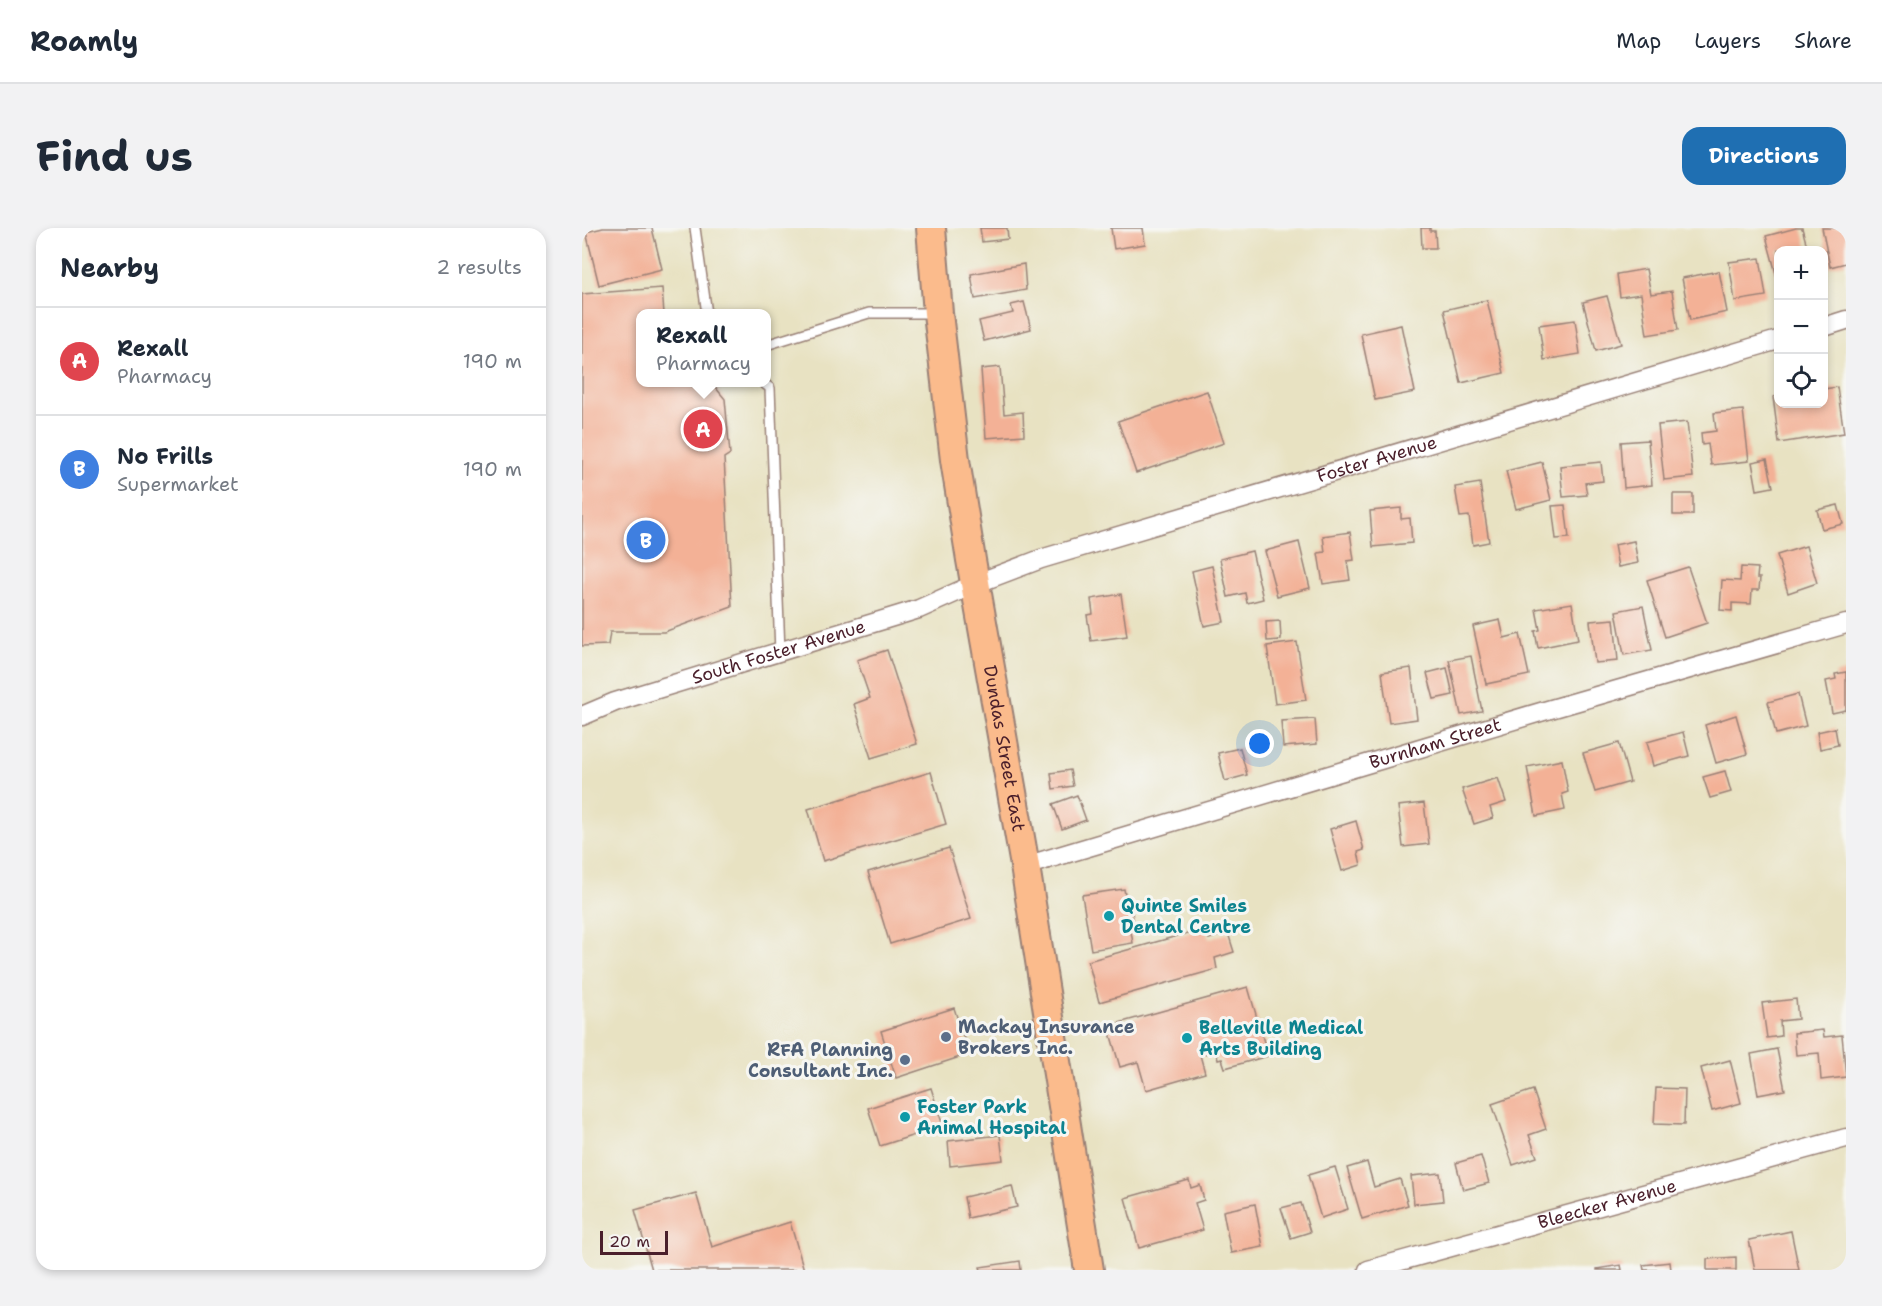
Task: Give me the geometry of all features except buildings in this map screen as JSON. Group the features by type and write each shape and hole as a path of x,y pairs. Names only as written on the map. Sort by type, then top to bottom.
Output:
{"main road":[{"name":"Dundas Street East","path":"931,228 955,460 1025,866 1089,1270"}],"street":[{"path":"1828,326 1846,320"},
{"name":"Foster Avenue","path":"975,584 1053,556 1774,341"},
{"name":"South Foster Avenue","path":"582,716 615,702 919,609 975,584"},
{"name":"Burnham Street","path":"1025,866 1544,711 1846,624"},
{"name":"Bleecker Avenue","path":"1368,1270 1846,1138"}],"lane":[{"path":"695,228 706,309"},
{"path":"771,343 869,313 938,313"},
{"path":"769,387 780,652"}],"place":[{"name":"Rexall","path":"703,429"},
{"name":"No Frills","path":"646,540"},
{"name":"Quinte Smiles Dental Centre","path":"1109,916"},
{"name":"Mackay Insurance Brokers Inc.","path":"946,1037"},
{"name":"Belleville Medical Arts Building","path":"1187,1038"},
{"name":"RFA Planning Consultant Inc.","path":"905,1060"},
{"name":"Foster Park Animal Hospital","path":"905,1117"}]}
